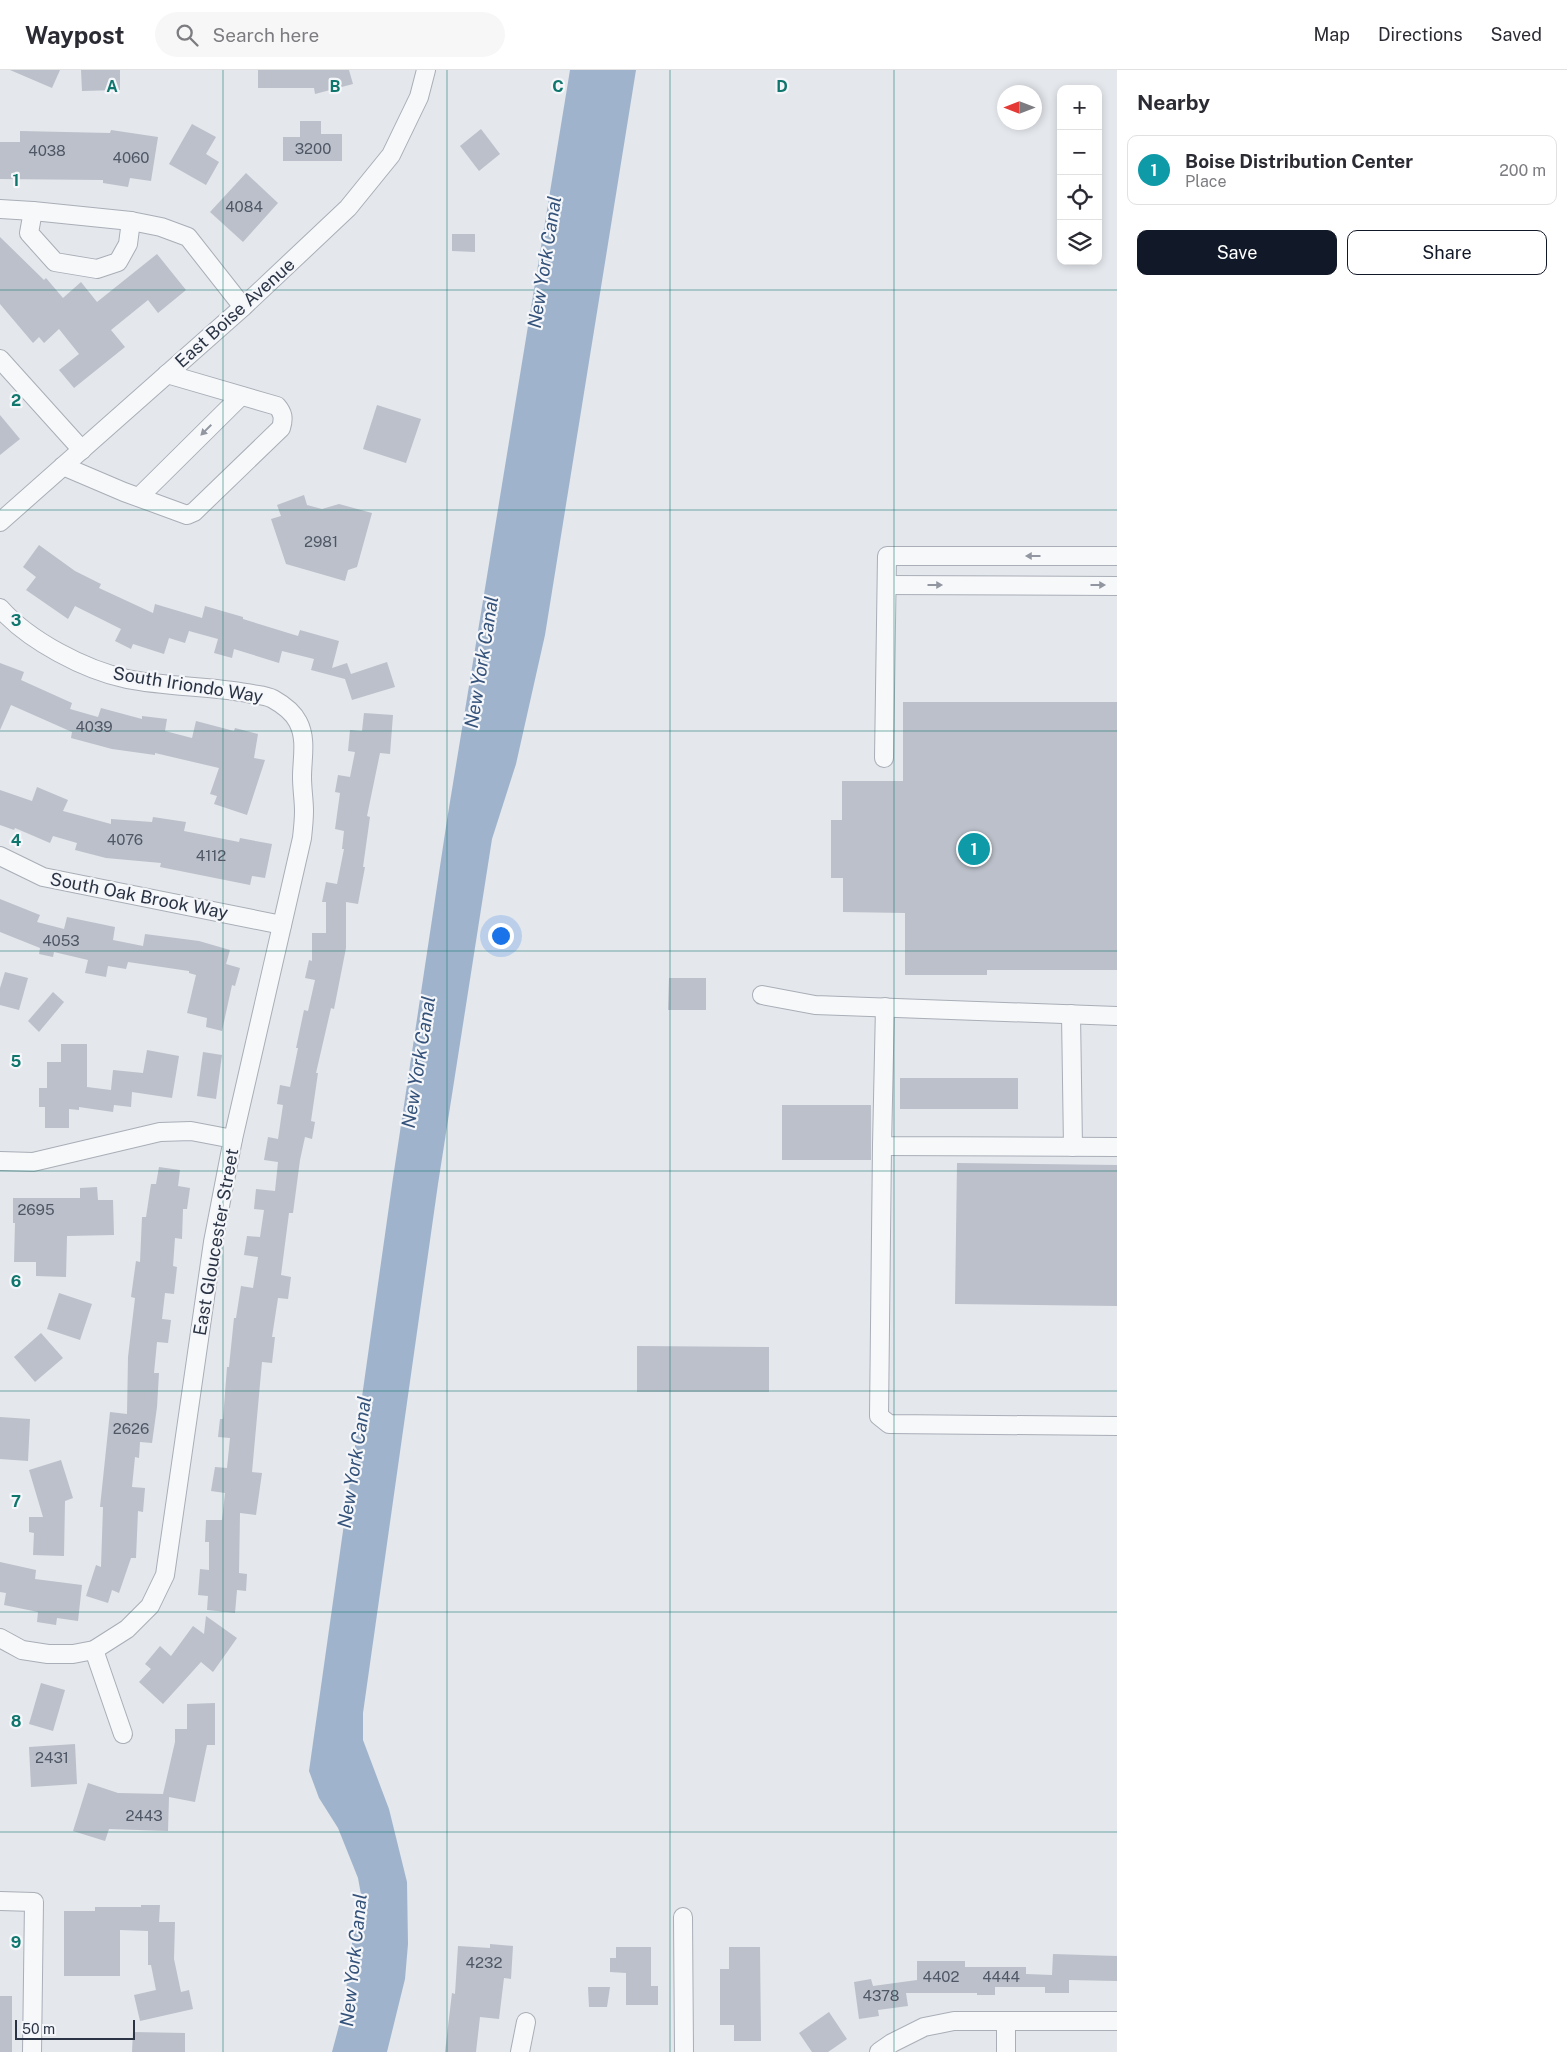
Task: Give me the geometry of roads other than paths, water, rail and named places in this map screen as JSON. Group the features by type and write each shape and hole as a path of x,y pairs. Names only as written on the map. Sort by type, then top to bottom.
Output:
{"street":[{"name":"East Boise Avenue","path":"0,522 243,307 348,208 391,154 419,97 426,70"},
{"path":"0,209 131,221 161,227 188,237 243,307"},
{"path":"33,211 29,233 55,262 97,269 118,262 128,244 131,221"},
{"path":"0,359 82,450"},
{"path":"63,466 187,515 194,512 281,428 284,420 282,412 277,406 167,374"},
{"path":"138,497 241,396"},
{"path":"884,758 887,556 1117,556"},
{"path":"887,585 1117,586"},
{"name":"South Iriondo Way","path":"0,608 7,616 55,650 84,664 126,678 170,686 223,689 272,698 285,707 297,720"},
{"name":"East Gloucester Street","path":"94,1650 127,1629 150,1606 165,1575 213,1242 233,1139 302,838 304,743 297,720"},
{"name":"South Oak Brook Way","path":"0,856 42,877 282,925"},
{"path":"762,995 816,1005 1117,1016"},
{"path":"885,1008 879,1416 888,1424 1117,1426"},
{"path":"1071,1014 1072,1147"},
{"path":"0,1161 34,1162 160,1132 191,1131 233,1139"},
{"path":"882,1146 1117,1147"},
{"path":"0,1638 22,1650 48,1654 73,1654 94,1650 123,1734"},
{"path":"0,1901 34,1902 32,2052"},
{"path":"683,1917 684,2052"},
{"path":"878,2052 924,2027 954,2021 1117,2021"},
{"path":"1006,2021 1006,2052"},
{"path":"520,2052 526,2022"}],"water":[{"name":"New York Canal","path":"570,70 636,70 545,635 516,764 492,839 438,1184 363,1713 363,1740 389,1809 407,1882 408,1944 405,1979 387,2052 332,2052 344,2007 351,1948 362,1900 358,1878 338,1828 319,1798 309,1771 393,1178 447,820"}],"place":[{"name":"Boise Distribution Center","path":"974,849"}]}
